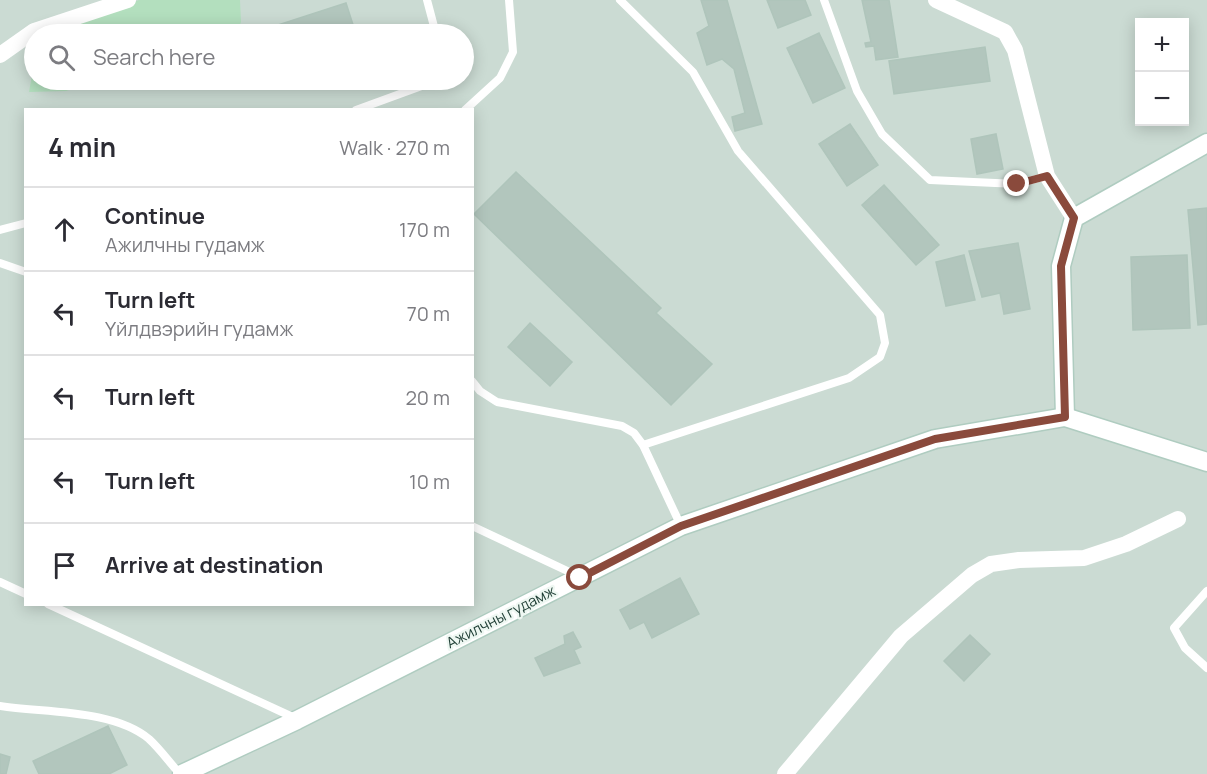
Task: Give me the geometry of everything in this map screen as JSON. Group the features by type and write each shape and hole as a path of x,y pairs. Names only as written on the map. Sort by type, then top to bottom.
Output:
{"main road":[{"path":"1065,417 1061,266 1074,218 1207,143"},
{"name":"Ажилчны гудамж","path":"181,774 297,720 681,526 935,439 1065,417 1207,462"}],"street":[{"path":"55,24 128,0"},
{"path":"936,0 1005,32 1015,50 1047,176 1074,218"},
{"path":"0,55 24,38"},
{"path":"784,774 901,636 972,575 991,564 1019,560 1084,558 1126,544 1178,519"}],"lane":[{"path":"427,0 433,24"},
{"path":"467,108 501,78 513,51 509,0"},
{"path":"620,0 693,72 738,151 880,315 885,343 880,357 849,378 643,445"},
{"path":"824,0 857,91 882,134 930,180 1017,184 1047,176"},
{"path":"361,108 411,90"},
{"path":"0,230 24,224"},
{"path":"0,263 24,271"},
{"path":"474,384 480,391 497,402 622,426 634,433 643,445 681,526"},
{"path":"474,527 580,578"},
{"path":"0,582 24,593"},
{"path":"1207,591 1174,628 1185,648 1207,668"},
{"path":"52,606 297,720"},
{"path":"0,706 76,715 126,725 149,740 181,774"}],"shaded area":[{"path":"0,0 1207,0 1207,774 0,774"}],"green space":[{"path":"139,0 240,0 240,24 73,24"},
{"path":"29,90 69,90 66,91 29,92"}],"building":[{"path":"701,0 727,0 762,124 735,131 732,117 745,113 734,69 722,59 707,65 697,33 709,26"},
{"path":"767,0 805,0 811,15 778,28"},
{"path":"862,0 889,0 898,57 876,60 874,46 866,47 865,43 871,42"},
{"path":"346,3 353,24 281,24"},
{"path":"819,33 845,88 813,103 787,48"},
{"path":"985,47 990,81 894,94 889,61"},
{"path":"850,124 878,165 847,186 819,144"},
{"path":"996,134 1003,169 977,174 971,139"},
{"path":"516,172 661,308 656,313 712,364 671,405 474,214"},
{"path":"884,185 939,245 916,265 862,205"},
{"path":"1207,208 1207,324 1198,325 1188,210"},
{"path":"1018,243 1030,309 1004,314 1000,293 982,297 969,251"},
{"path":"964,255 975,300 946,306 936,262"},
{"path":"1187,255 1190,328 1133,330 1131,257"},
{"path":"530,323 572,362 550,386 508,347"},
{"path":"680,578 699,614 652,638 644,622 630,629 620,610"},
{"path":"573,632 581,647 574,650 580,663 544,676 535,658 565,644 564,636"},
{"path":"970,635 990,654 964,681 944,661"},
{"path":"108,726 127,765 109,774 39,774 33,761"},
{"path":"0,754 10,757 6,774 0,774"}],"route":[{"path":"580,578 681,526 935,439 1065,417 1061,266 1074,218 1047,176 1017,184"}]}
